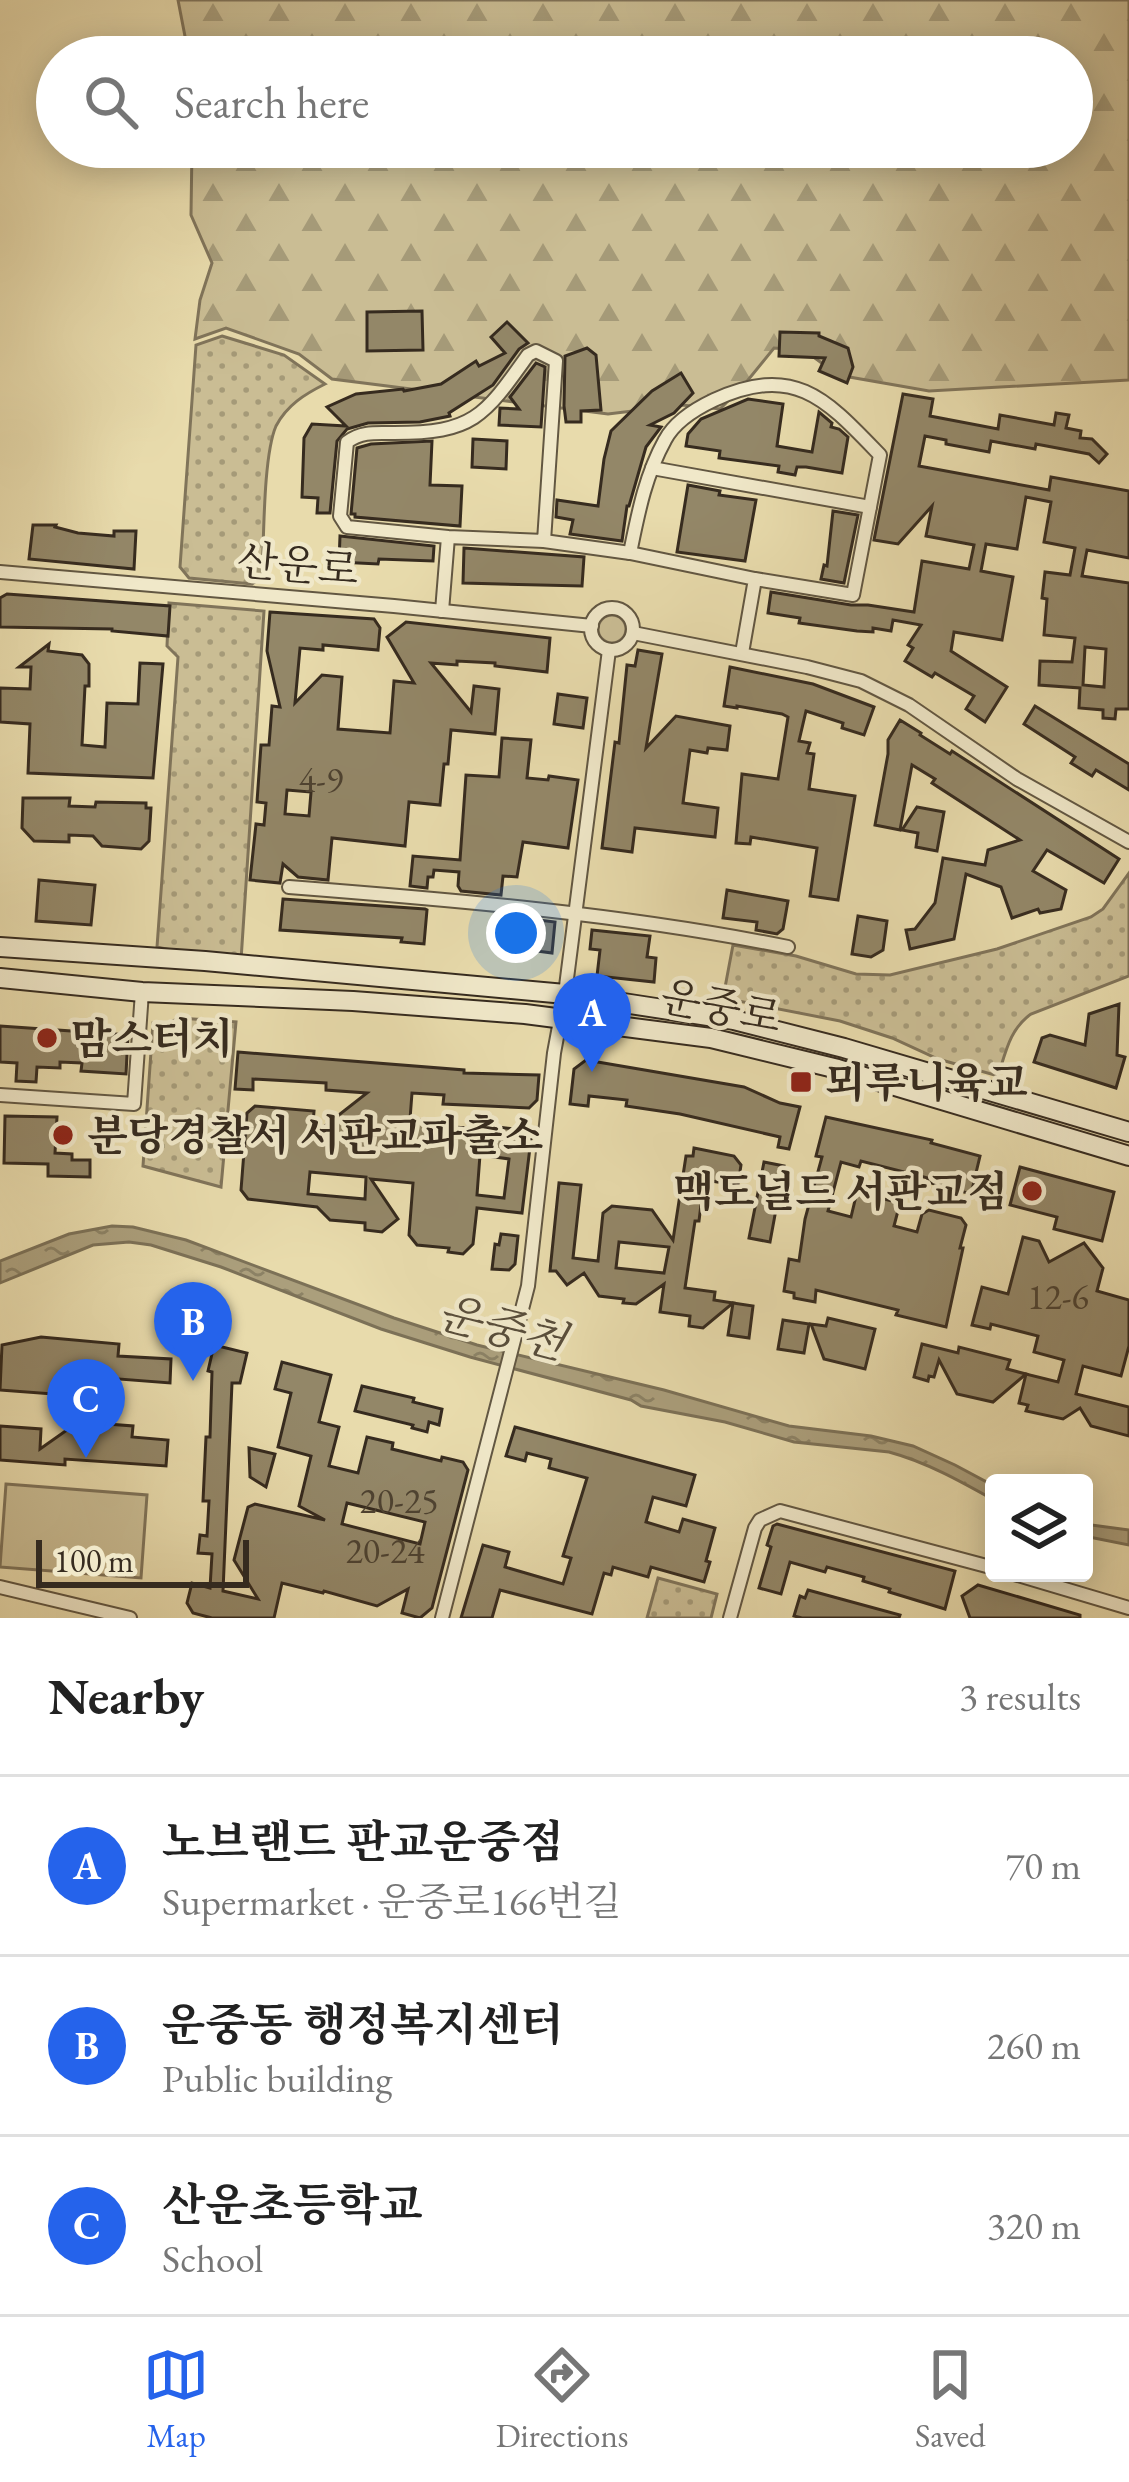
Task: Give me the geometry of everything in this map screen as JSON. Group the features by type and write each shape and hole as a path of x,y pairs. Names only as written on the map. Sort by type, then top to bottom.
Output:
{"main road":[{"name":"운중로","path":"0,947 565,994 734,1020 1129,1132"},
{"name":"운중로","path":"0,978 142,992 353,1001 561,1018 711,1039 874,1079 1129,1156"}],"street":[{"path":"544,541 556,361 536,351 528,355 484,412 464,424 434,433 363,433 347,442 340,516 347,527 544,541 853,595 880,455 820,398 771,384 746,387 690,412 667,434 644,484 630,554"},
{"path":"652,467 870,506"},
{"path":"442,611 448,537"},
{"name":"산운로","path":"0,572 592,626"},
{"path":"742,653 755,579"},
{"path":"616,609 631,620 633,633 627,644 609,650 593,639 592,626 597,615 616,609"},
{"path":"633,633 861,681 910,705 1016,779 1129,842"},
{"path":"442,1618 525,1297 609,650"},
{"path":"289,887 487,904 708,931 788,946"},
{"path":"0,1095 134,1104 142,992"},
{"path":"730,1618 749,1541 760,1520 780,1511 985,1566"},
{"path":"1041,1582 1129,1608"},
{"path":"0,1587 130,1618"}],"green space":[{"path":"178,0 1129,0 1129,380 929,391 838,375 804,350 774,348 720,409 682,405 608,414 332,379 299,354 226,328 195,339 200,300 212,263 191,215 192,168 1093,168 1093,36 185,36"},
{"path":"222,336 284,355 325,384 297,401 276,426 266,477 262,577 252,584 189,578 180,567 196,345"},
{"path":"169,603 264,611 241,960 157,947 178,657 167,646"},
{"path":"612,615 622,619 626,629 622,639 612,643 602,639 598,629 602,619"},
{"path":"1129,873 1129,976 1031,1014 1013,1034 998,1076 938,1059 840,1021 723,998 733,945 796,956 856,974 890,975 997,949 1091,917 1103,909"},
{"path":"179,1018 236,1022 221,1187 143,1166 153,1023"},
{"path":"6,1484 147,1495 141,1578 0,1567"},
{"path":"658,1578 717,1594 711,1618 647,1618"}],"water":[{"path":"133,1227 186,1240 477,1345 789,1426 913,1446 985,1481 985,1495 889,1452 794,1442 725,1422 641,1406 470,1357 151,1245 93,1245 0,1283 0,1261 69,1234"},
{"path":"1093,1525 1129,1530 1129,1545 1093,1538"}],"building":[{"path":"422,311 423,350 367,351 367,312"},
{"path":"507,322 528,343 493,385 450,416 347,429 337,441 330,513 317,513 318,498 302,497 304,438 312,424 346,426 327,407 356,394 441,384 476,361 479,366 505,353 491,337"},
{"path":"780,332 819,333 848,348 853,367 847,383 819,371 825,358 779,356"},
{"path":"587,348 596,355 601,410 581,411 581,422 566,422 565,356"},
{"path":"536,363 545,367 541,427 499,425 500,408 519,409 510,397"},
{"path":"681,373 693,393 674,413 650,425 661,427 646,447 627,506 622,541 570,534 573,520 556,517 557,500 598,506 611,431 652,391"},
{"path":"903,394 933,399 930,416 998,429 1000,415 1054,425 1056,413 1069,415 1066,428 1081,431 1080,438 1092,439 1107,454 1099,463 1089,454 1036,444 1035,449 991,441 989,452 925,436 919,466 1049,490 1051,477 1129,491 1129,558 1087,550 1082,576 1129,583 1129,709 1116,709 1115,719 1103,718 1103,710 1079,708 1080,688 1039,685 1040,661 1072,662 1075,638 1044,635 1045,572 1070,575 1075,548 1044,542 1051,502 1026,497 1017,549 986,544 981,571 1013,577 1002,640 954,632 951,651 1007,687 985,722 966,709 974,696 905,661 913,648 908,645 921,625 893,620 891,631 857,631 799,623 800,618 768,613 771,592 914,612 922,561 969,569 974,545 926,536 932,506 898,544 874,540","holes":["1085,647 1106,649 1104,687 1083,685"]},
{"path":"748,399 783,404 777,446 812,452 819,412 848,437 842,473 797,467 795,475 778,472 779,466 719,458 720,451 686,446 688,434 701,419"},
{"path":"473,439 507,441 506,469 472,467"},
{"path":"432,441 430,485 462,486 460,526 351,514 357,448"},
{"path":"688,485 756,500 745,561 677,552"},
{"path":"833,511 858,515 844,583 821,579 827,566"},
{"path":"33,525 114,536 114,531 136,531 134,569 29,559"},
{"path":"340,536 434,546 433,561 339,562"},
{"path":"464,548 584,557 582,586 463,583"},
{"path":"7,594 170,606 168,636 112,629 0,627 0,598"},
{"path":"270,612 374,619 380,628 378,650 300,648 295,703 322,675 342,677 338,729 390,733 394,681 414,683 387,637 406,622 550,638 547,672 495,663 431,663 471,712 474,686 499,689 495,734 451,730 440,805 409,802 405,846 332,838 328,880 298,877 283,864 280,883 250,880 256,824 264,825 266,803 257,802 261,745 269,745 272,706 280,707 267,651","holes":["287,790 311,792 309,816 285,814"]},
{"path":"49,644 48,651 82,655 89,664 82,745 105,747 107,703 138,704 140,663 163,664 153,778 28,773 30,724 0,722 0,688 30,689 31,667 19,667"},
{"path":"638,650 662,654 646,748 676,716 730,726 727,750 690,750 683,803 718,808 715,837 635,828 632,852 602,848 627,665 635,666"},
{"path":"730,667 813,684 874,707 864,735 806,711 799,741 810,743 807,753 814,754 809,789 855,796 838,900 810,896 817,848 751,837 750,844 736,843 742,774 778,779 788,717 724,706"},
{"path":"558,694 587,698 583,728 554,724"},
{"path":"1035,706 1129,764 1129,790 1096,770 1092,776 1071,763 1075,757 1024,724"},
{"path":"900,720 1119,859 1104,883 1047,850 1033,871 1066,890 1061,909 1040,913 1038,909 1012,918 1001,887 966,874 954,939 910,949 906,930 915,929 935,903 943,858 985,865 988,850 1020,840 912,765 900,830 875,825 888,740"},
{"path":"502,738 531,740 527,778 578,780 568,848 523,842 517,877 503,876 501,895 461,891 459,872 434,870 427,888 410,886 413,856 460,860 466,775 499,777"},
{"path":"23,798 70,798 69,806 146,803 151,808 149,841 141,849 102,846 93,836 69,835 69,842 34,841 22,828"},
{"path":"917,807 944,812 937,851 916,847 918,833 902,830"},
{"path":"39,880 95,885 91,925 36,921"},
{"path":"727,890 788,901 783,929 777,934 756,930 757,922 723,918"},
{"path":"283,899 425,909 424,944 401,942 402,938 280,930"},
{"path":"858,916 887,921 883,950 871,957 852,954"},
{"path":"531,919 555,922 552,953 529,950"},
{"path":"592,930 650,936 647,957 656,958 654,982 597,976 600,950 590,949"},
{"path":"1119,1004 1117,1055 1125,1057 1116,1088 1034,1062 1042,1038 1050,1035 1085,1045 1089,1014"},
{"path":"0,1026 128,1035 126,1074 81,1071 82,1063 60,1062 60,1068 37,1067 36,1082 16,1081 17,1063 0,1062"},
{"path":"238,1052 464,1073 539,1075 537,1100 529,1108 443,1104 444,1095 412,1093 410,1119 454,1122 454,1127 532,1131 522,1213 477,1208 473,1244 463,1254 417,1245 409,1235 413,1183 371,1179 398,1219 382,1232 365,1230 365,1223 330,1220 317,1207 248,1199 241,1190 247,1113 255,1106 314,1111 312,1136 367,1093 326,1090 326,1083 253,1079 253,1090 235,1089","holes":["480,1155 509,1159 504,1198 477,1195","310,1172 366,1177 365,1199 308,1194"]},
{"path":"586,1060 744,1087 800,1107 789,1149 778,1147 780,1137 626,1106 627,1100 589,1096 588,1106 570,1104 574,1069"},
{"path":"5,1116 57,1117 55,1153 90,1160 90,1177 48,1176 48,1164 4,1163"},
{"path":"826,1117 932,1140 980,1156 971,1194 861,1161 859,1167 841,1162 828,1211 851,1217 857,1192 900,1203 894,1226 917,1232 922,1214 929,1210 961,1218 966,1225 963,1248 946,1327 816,1290 815,1302 784,1291 789,1259 799,1261"},
{"path":"694,1148 734,1156 741,1165 738,1185 704,1180 685,1288 715,1292 714,1300 733,1303 703,1328 689,1326 690,1316 660,1312 664,1284 636,1304 623,1303 624,1299 599,1296 584,1273 567,1285 556,1271 550,1271 559,1183 581,1185 573,1258 598,1261 603,1213 612,1206 652,1210 673,1240 686,1156 693,1156","holes":["619,1242 669,1247 664,1273 616,1268"]},
{"path":"764,1162 784,1166 770,1242 749,1238"},
{"path":"1020,1167 1114,1192 1102,1241 1054,1229 1057,1217 1010,1205"},
{"path":"501,1234 518,1236 515,1264 509,1270 492,1269"},
{"path":"1023,1237 1039,1241 1049,1262 1084,1243 1103,1268 1097,1291 1129,1300 1129,1346 1121,1376 1083,1366 1076,1394 1129,1407 1129,1436 1091,1426 1080,1408 1063,1419 1026,1411 1028,1405 1019,1403 1026,1374 1058,1382 1064,1360 1034,1352 1038,1336 991,1324 990,1329 972,1325 982,1287 1008,1294"},
{"path":"733,1303 753,1306 749,1338 728,1335"},
{"path":"828,1318 875,1329 865,1369 824,1359 811,1324 826,1326"},
{"path":"783,1320 809,1324 804,1353 778,1349"},
{"path":"41,1337 119,1344 118,1356 171,1359 170,1383 81,1376 79,1396 0,1390 2,1345"},
{"path":"922,1344 958,1353 959,1347 1010,1360 1007,1369 1026,1374 993,1402 957,1394 939,1360 934,1377 929,1376 928,1381 914,1377"},
{"path":"214,1345 247,1353 240,1383 232,1383 223,1591 258,1599 234,1560 248,1507 255,1504 325,1520 299,1506 311,1456 278,1447 291,1393 275,1389 282,1362 331,1375 319,1422 339,1427 329,1466 358,1473 367,1437 393,1443 392,1449 463,1462 468,1470 432,1608 420,1618 402,1613 408,1589 377,1606 282,1583 274,1618 212,1618 193,1613 187,1603 192,1583 210,1588 212,1554 198,1553 200,1535 207,1536 209,1501 203,1501 206,1437 210,1437 212,1372 208,1371","holes":["347,1503 425,1522 420,1544 342,1524"]},
{"path":"362,1386 442,1409 439,1425 429,1422 427,1432 355,1411"},
{"path":"67,1421 133,1426 132,1437 168,1440 166,1466 0,1460 0,1426 41,1429 40,1449 67,1430"},
{"path":"515,1427 695,1475 686,1506 653,1497 646,1522 679,1532 683,1519 715,1528 704,1582 651,1567 648,1577 613,1567 611,1575 604,1573 592,1614 500,1590 492,1618 461,1618 483,1545 509,1552 505,1567 563,1584 571,1558 563,1556 587,1478 549,1468 551,1459 527,1453 525,1461 506,1456"},
{"path":"249,1448 275,1454 266,1487 250,1477"},
{"path":"777,1524 955,1571 945,1609 889,1592 863,1581 864,1577 790,1562 781,1594 759,1588 771,1547 767,1545"},
{"path":"978,1585 1080,1618 970,1618 962,1596"},
{"path":"808,1590 900,1615 794,1616 800,1596 805,1598"}],"place":[{"name":"맘스터치","path":"47,1038"},
{"name":"노브랜드 판교운중점","path":"592,1072"},
{"name":"뫼루니육교","path":"801,1082"},
{"name":"분당경찰서 서판교파출소","path":"63,1135"},
{"name":"맥도널드 서판교점","path":"1032,1191"},
{"name":"운중동 행정복지센터","path":"193,1381"},
{"name":"산운초등학교","path":"86,1458"}],"water label":[{"name":"운중천","path":"502,1327"}]}
